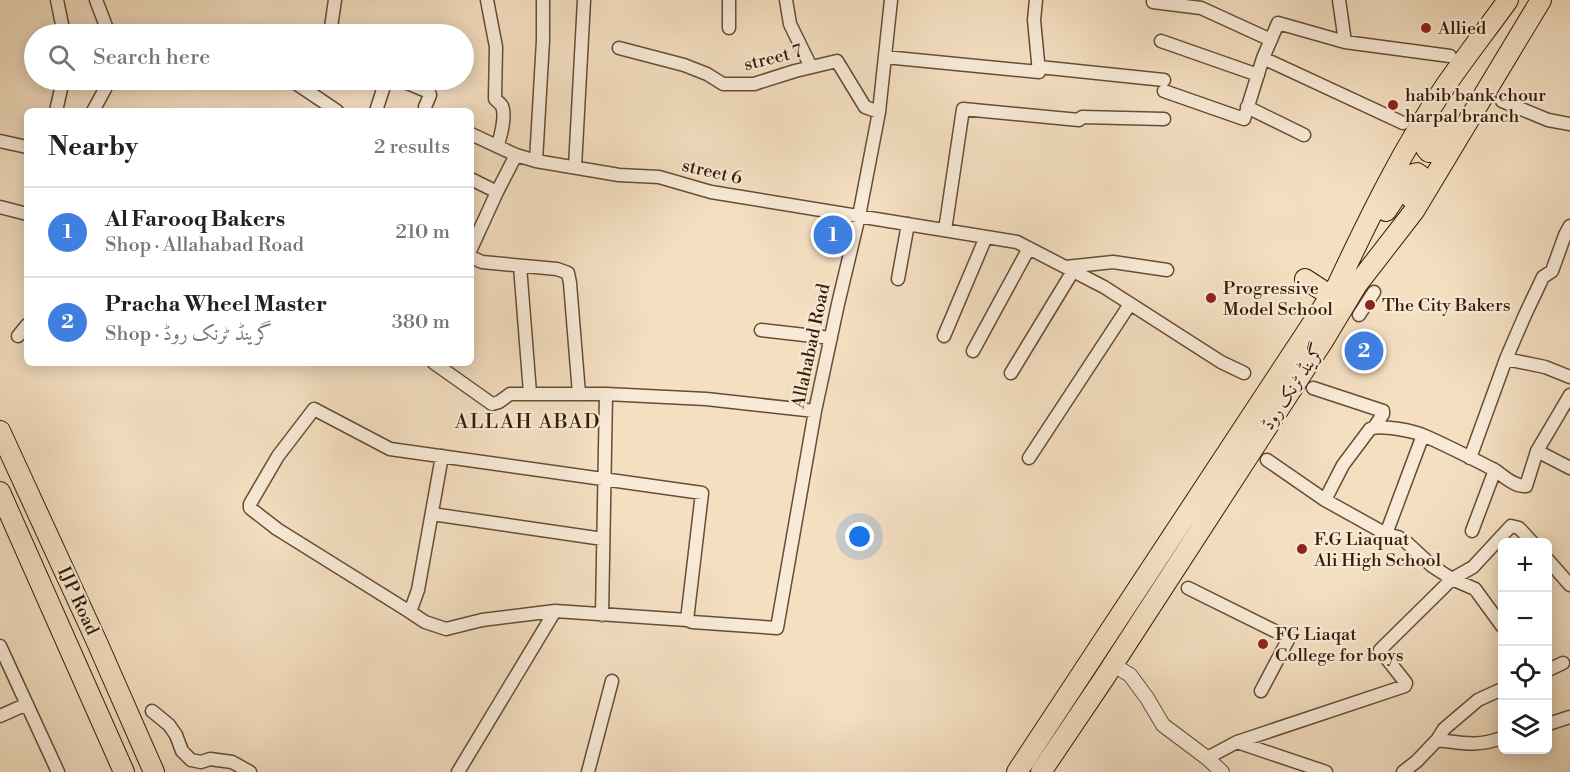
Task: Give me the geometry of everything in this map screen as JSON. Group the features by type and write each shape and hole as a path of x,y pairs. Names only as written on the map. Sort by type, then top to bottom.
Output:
{"highway":[{"path":"1509,0 1424,142 1429,152 1433,153 1438,150 1540,2"},
{"name":"گرینڈ ٹرنک روڈ","path":"1017,772 1334,291 1408,147 1445,86 1509,0"},
{"name":"گرینڈ ٹرنک روڈ","path":"1041,772 1368,269 1414,211 1540,2"},
{"path":"1305,279 1334,291 1410,175 1415,172 1419,173 1421,182 1368,269"},
{"name":"IJP Road","path":"0,431 154,772"},
{"name":"IJP Road","path":"0,492 124,772"}],"street":[{"path":"57,0 62,24"},
{"path":"96,0 105,24"},
{"path":"331,24 335,0"},
{"path":"487,0 496,47 495,99 502,105 503,112 501,137 497,146"},
{"path":"536,160 543,0"},
{"path":"575,167 584,0"},
{"path":"729,0 729,28"},
{"path":"786,0 790,24 811,67"},
{"name":"Allahabad Road","path":"687,620 777,628 815,411 859,216 879,112 891,0"},
{"path":"885,57 1039,72 1034,20 1036,0"},
{"path":"1338,0 1345,42"},
{"path":"1153,2 1201,8 1271,40"},
{"path":"1039,67 1164,86 1244,119 1263,58 1278,22 1345,42 1450,56"},
{"path":"1161,41 1258,75"},
{"name":"street 7","path":"619,48 684,65 723,84 754,84 837,61 864,107 879,112"},
{"path":"1263,58 1403,123"},
{"path":"57,108 61,90"},
{"path":"95,108 104,90"},
{"path":"306,90 333,108"},
{"path":"377,108 383,90"},
{"path":"424,90 430,94 425,108"},
{"path":"1502,101 1548,120 1570,124"},
{"path":"1248,106 1304,135"},
{"path":"945,230 963,109 1079,120 1082,117 1164,119"},
{"name":"street 6","path":"474,135 516,155 536,160 619,175 659,177 711,192 1017,242 1104,287 1221,362 1244,373"},
{"path":"0,141 24,146"},
{"path":"474,242 516,155"},
{"path":"474,180 497,192"},
{"path":"0,207 24,213"},
{"path":"898,279 908,224"},
{"path":"1470,458 1506,359 1543,277 1552,271 1570,226"},
{"path":"944,336 986,237"},
{"path":"973,351 1029,248"},
{"path":"474,258 482,262 557,269 568,273 579,394"},
{"path":"1011,373 1069,269 1113,262 1167,270"},
{"path":"520,266 530,393"},
{"path":"1359,315 1374,292"},
{"path":"1029,458 1130,304"},
{"path":"18,336 24,329"},
{"path":"761,330 831,338"},
{"path":"1506,359 1545,367 1570,377"},
{"path":"438,366 492,404 510,394 606,394 706,399 815,411"},
{"path":"1313,388 1383,411 1375,426 1370,429 1343,465 1325,500"},
{"path":"602,615 606,394"},
{"path":"1375,426 1423,435 1495,470 1518,486 1526,486 1537,451 1570,395"},
{"path":"314,409 390,449 604,478 702,493 687,620 555,611 482,620 446,629 425,622 277,529 250,508 250,504 278,456 314,409"},
{"path":"1386,534 1423,435"},
{"path":"1537,451 1570,468"},
{"path":"410,612 418,590 442,456"},
{"path":"1267,460 1325,500 1386,534 1405,541 1432,566 1452,579 1475,589 1498,619"},
{"path":"1472,531 1495,470"},
{"path":"432,514 603,539"},
{"path":"1500,538 1511,526 1519,528 1528,538"},
{"path":"1207,758 1237,742 1406,686 1380,650 1452,579 1473,567 1498,540"},
{"path":"1552,565 1570,585"},
{"path":"1188,588 1289,638 1261,691"},
{"path":"458,772 555,611"},
{"path":"0,645 58,772"},
{"path":"1552,668 1563,663"},
{"path":"1113,664 1130,675 1163,725 1222,772"},
{"path":"588,772 612,681"},
{"path":"1407,771 1437,740 1444,729 1478,700 1498,691"},
{"path":"0,717 27,704"},
{"path":"152,711 169,725 182,751 191,760 201,762 210,759 232,762 250,772"},
{"path":"1552,723 1570,717"},
{"path":"1437,740 1475,744 1498,739"},
{"path":"1237,742 1326,772"}],"place":[{"name":"Allied","path":"1426,28"},
{"name":"habib bank chour harpal branch","path":"1393,105"},
{"name":"Al Farooq Bakers","path":"833,235"},
{"name":"Progressive Model School","path":"1211,298"},
{"name":"The City Bakers","path":"1370,305"},
{"name":"Pracha Wheel Master","path":"1364,351"},
{"name":"F.G Liaquat Ali High School","path":"1302,549"},
{"name":"FG Liaqat College for boys","path":"1263,644"}],"district":[{"name":"ALLAH ABAD","path":"528,422"}]}
